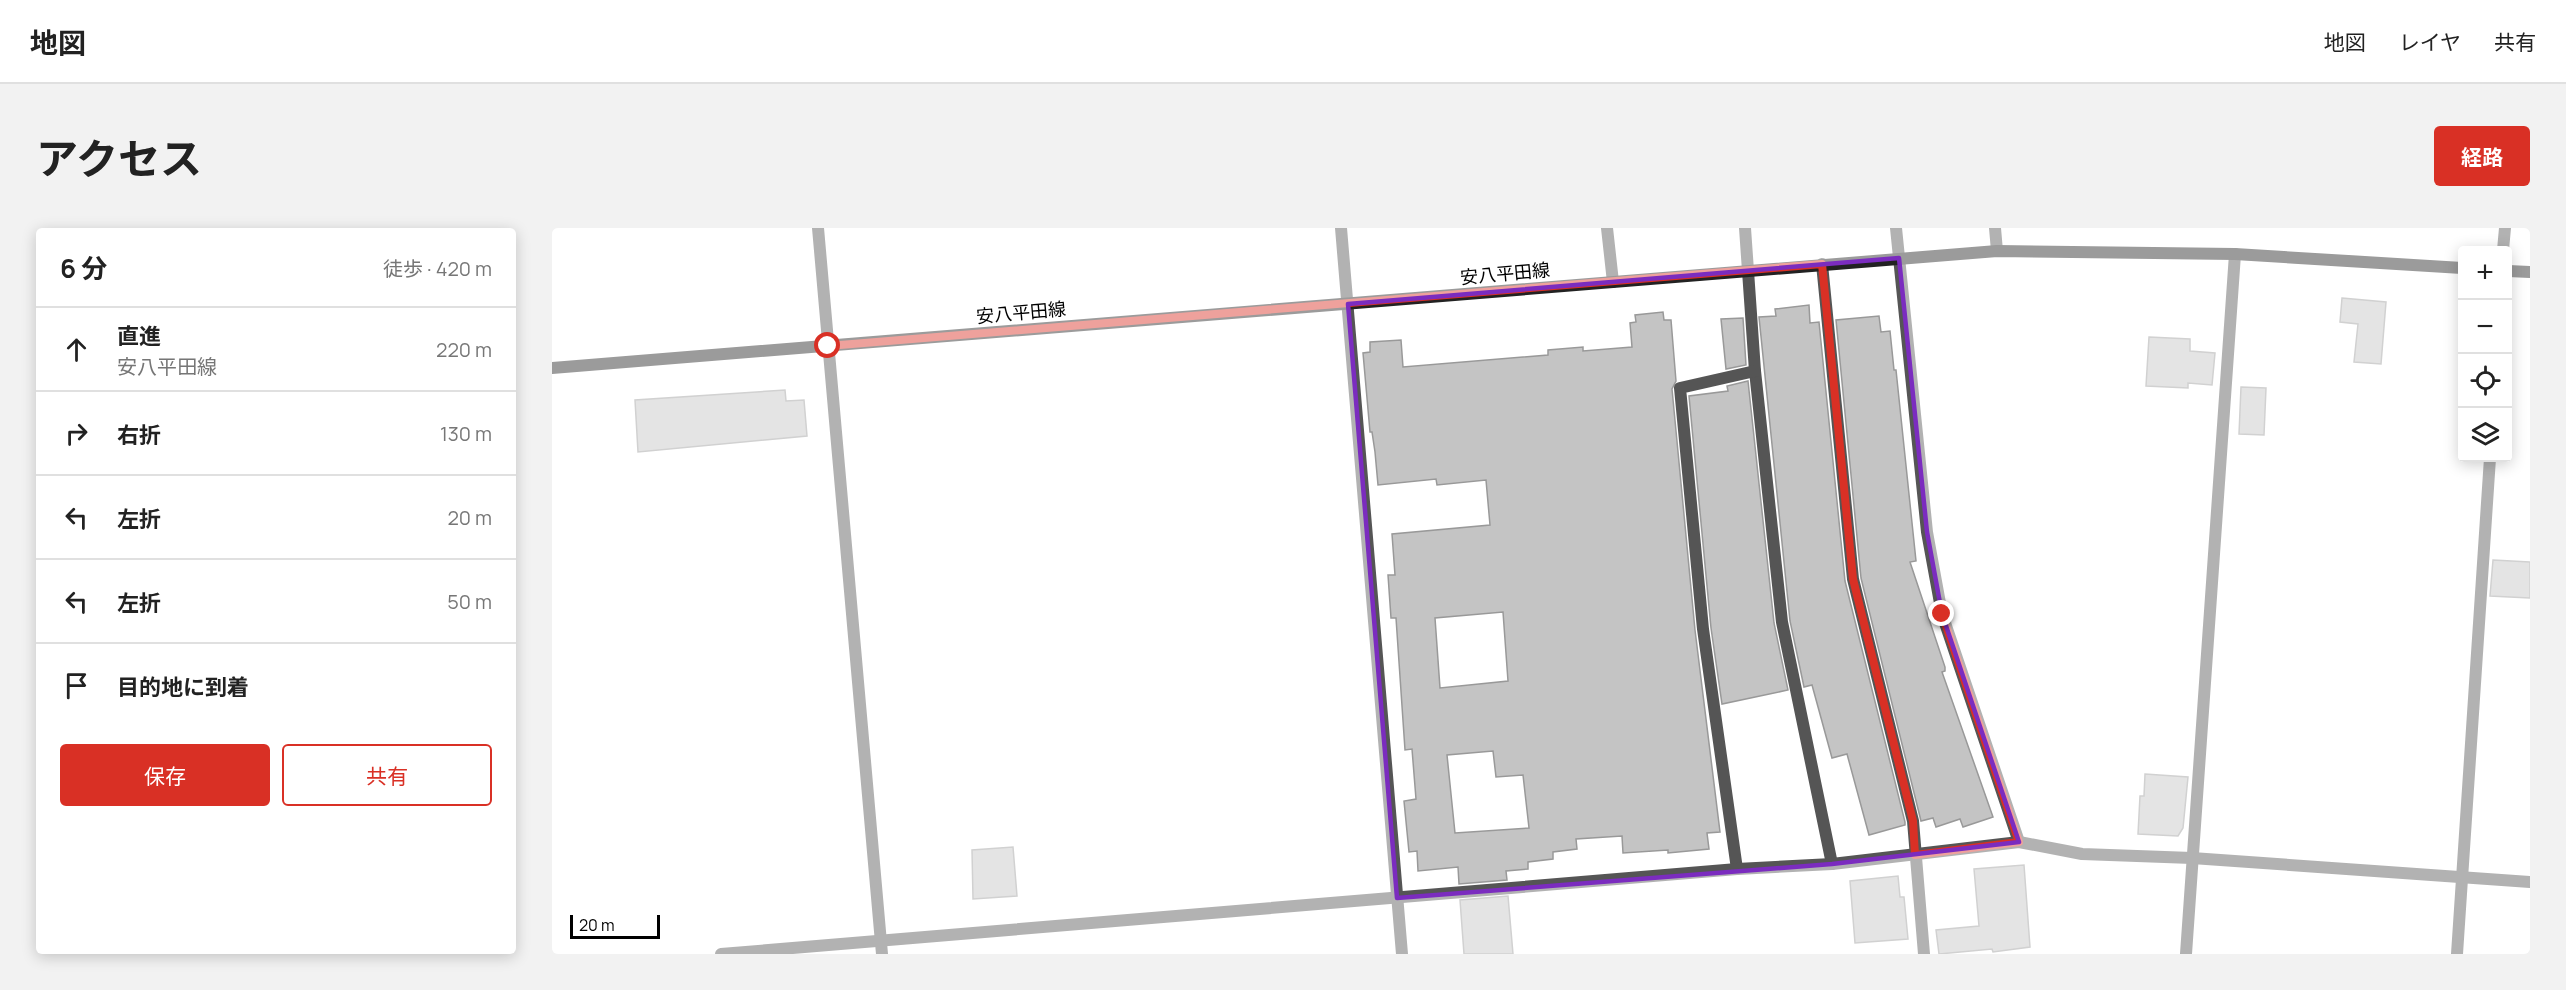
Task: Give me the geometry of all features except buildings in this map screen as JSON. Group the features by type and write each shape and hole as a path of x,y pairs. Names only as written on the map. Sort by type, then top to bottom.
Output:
{"main road":[{"name":"安八平田線","path":"552,368 1997,251 2235,254 2458,268"},
{"path":"2512,271 2530,272"}],"street":[{"path":"818,228 882,954"},
{"path":"1341,228 1402,954"},
{"path":"1607,228 1612,282"},
{"path":"1745,228 1755,371 1782,622 1832,864"},
{"path":"1896,228 1927,532 1942,614 2019,842"},
{"path":"1995,228 1997,251"},
{"path":"2503,246 2505,228"},
{"path":"2186,954 2235,254"},
{"path":"1822,264 1853,579 1913,821 1924,954"},
{"path":"1737,869 1703,629 1680,388 1755,371"},
{"path":"2457,954 2490,462"},
{"path":"721,954 1737,869 1832,864 2019,842 2082,854 2192,858 2530,882"}],"highlighted area":[{"path":"1899,258 1927,532 1942,614 2019,842 1832,864 1397,898 1348,304"}],"route":[{"path":"828,346 1822,264 1853,579 1913,821 1915,855 2019,842 1942,614"}]}
